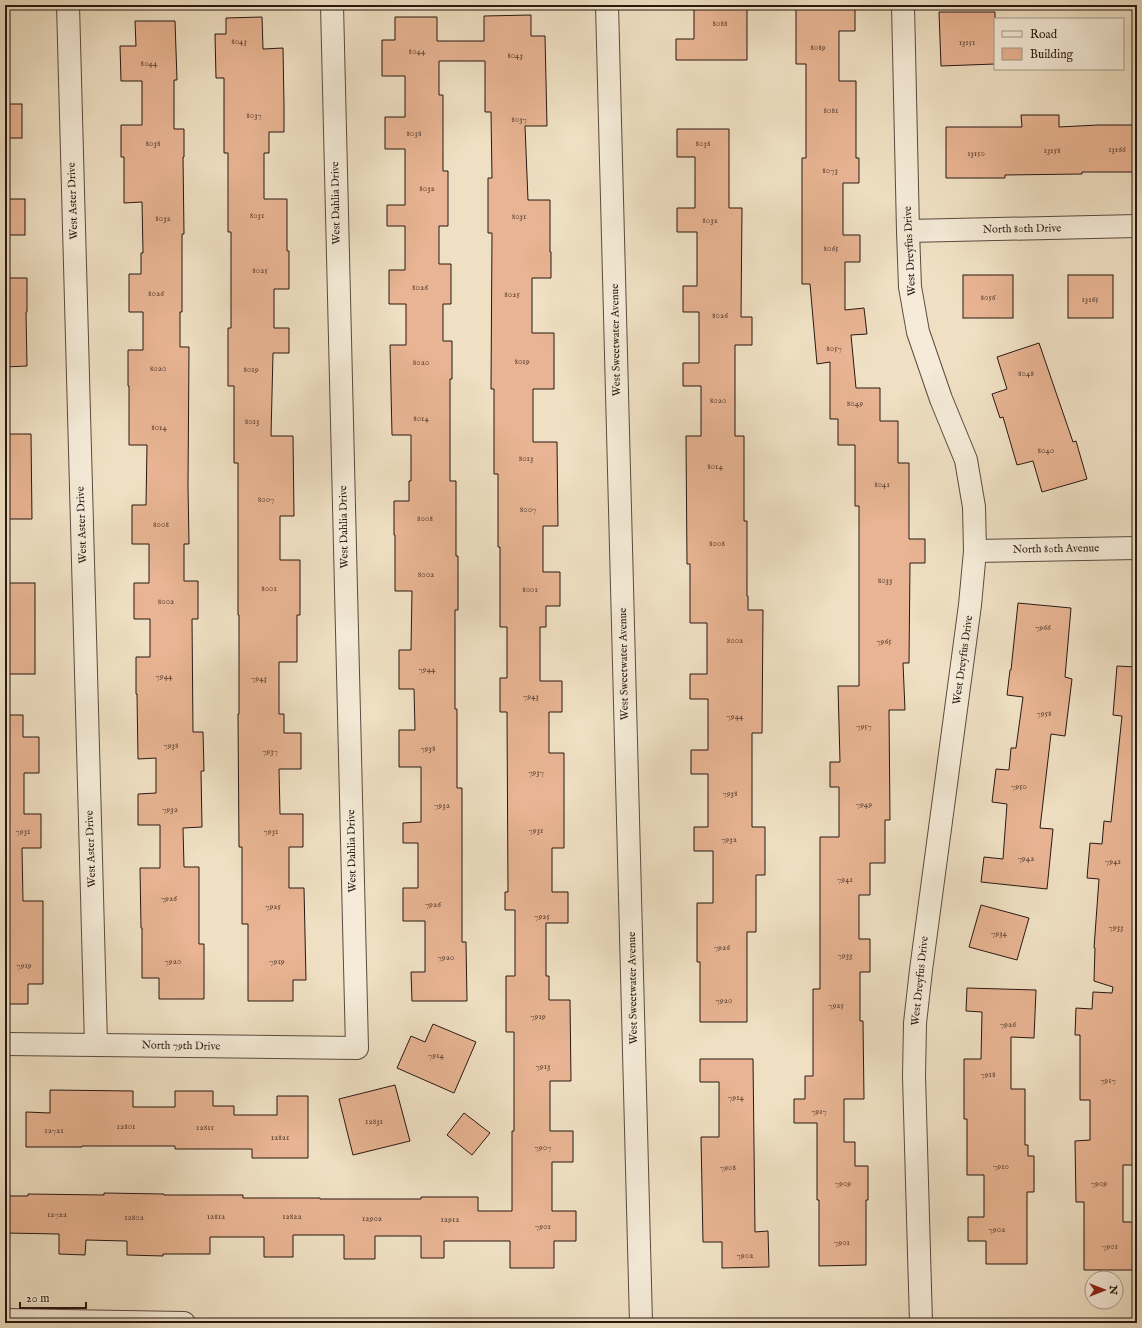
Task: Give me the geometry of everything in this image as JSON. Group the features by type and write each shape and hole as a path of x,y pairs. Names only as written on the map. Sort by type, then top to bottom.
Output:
{"street":[{"name":"West Aster Drive","path":"68,5 96,1044"},
{"name":"West Dahlia Drive","path":"332,5 357,1048"},
{"name":"West Sweetwater Avenue","path":"607,5 641,1323"},
{"name":"West Dreyfus Drive","path":"904,5 910,287 918,332 940,399 966,460 974,507 976,551 915,1023 915,1117 921,1323"},
{"name":"North 80th Drive","path":"908,231 1137,226"},
{"name":"North 80th Avenue","path":"976,551 1137,548"},
{"name":"North 79th Drive","path":"5,1044 357,1048"},
{"path":"5,1320 184,1323"}],"building":[{"path":"796,7 855,7 855,31 839,31 839,81 856,81 856,158 859,158 859,183 843,183 843,235 860,235 860,262 845,262 845,310 864,308 867,334 851,335 856,388 880,388 880,421 898,421 898,463 909,463 909,539 925,539 925,563 910,563 909,663 903,663 905,710 889,710 890,820 885,820 885,863 870,863 870,895 859,895 859,939 870,939 870,972 860,972 860,1021 863,1021 864,1099 844,1099 844,1142 855,1142 855,1166 868,1166 868,1200 866,1200 866,1265 819,1266 817,1123 794,1123 794,1099 805,1099 805,1076 813,1076 813,989 820,989 820,837 839,837 839,787 830,787 830,762 840,762 838,686 859,686 859,506 855,506 855,445 838,445 838,419 830,419 830,362 817,364 810,284 802,284 802,158 806,158 806,64 796,64"},
{"path":"694,8 747,8 747,60 676,60 676,39 694,39"},
{"path":"939,12 995,12 994,64 941,66"},
{"path":"531,15 531,36 545,36 547,126 525,126 528,200 550,200 551,252 551,278 532,278 532,333 554,333 554,389 533,389 533,442 557,442 558,526 543,526 543,572 560,572 560,606 546,606 546,627 540,627 540,681 562,681 562,712 549,712 549,753 564,753 564,848 552,848 552,892 568,892 568,923 546,923 546,976 549,976 549,1000 570,1000 571,1081 550,1081 550,1131 573,1131 573,1162 552,1162 552,1211 576,1211 576,1241 554,1241 554,1268 510,1268 510,1241 444,1241 444,1258 421,1258 421,1236 375,1236 375,1259 344,1259 344,1235 293,1235 293,1257 264,1257 264,1237 210,1237 210,1254 163,1254 163,1256 127,1255 127,1241 86,1240 85,1255 59,1254 59,1234 5,1233 5,1196 28,1196 28,1194 104,1195 104,1193 243,1195 243,1198 320,1199 421,1199 421,1197 478,1197 478,1211 512,1211 514,1032 506,1032 506,976 515,976 515,910 505,910 505,892 508,892 507,712 500,712 500,678 507,678 507,627 500,627 498,474 494,474 494,389 491,389 492,233 488,233 488,178 492,178 491,112 485,112 485,61 439,61 439,95 443,95 443,171 448,171 448,226 439,226 439,264 451,264 451,304 443,304 443,341 452,341 452,379 450,379 450,481 456,481 456,556 458,556 458,610 455,610 455,709 457,709 457,788 462,788 462,942 466,942 467,1001 412,1001 411,972 425,972 425,921 403,921 403,888 418,888 418,843 403,843 403,823 421,822 421,767 399,767 399,730 415,730 414,689 399,689 399,650 411,650 412,591 395,591 394,535 394,501 409,501 409,481 411,481 411,435 392,435 390,345 406,345 406,304 389,304 389,270 405,270 405,226 387,226 387,205 405,205 405,149 385,149 385,117 405,117 405,76 382,76 382,40 395,40 395,17 437,17 437,41 484,41 484,16"},
{"path":"262,17 263,49 283,48 284,105 284,132 269,132 269,153 264,153 264,199 287,199 287,251 289,251 289,289 274,289 274,328 289,328 289,353 273,353 271,436 293,436 294,516 280,516 280,560 300,560 300,615 297,615 297,662 279,662 279,714 284,714 284,733 301,733 301,769 279,769 280,814 303,814 303,847 289,847 289,888 304,888 306,980 293,980 293,1001 248,1001 248,924 242,924 242,847 239,847 238,463 234,463 234,386 228,386 228,328 231,328 231,232 228,232 228,153 224,153 224,78 216,78 215,34 226,34 226,18"},
{"path":"135,21 175,21 177,80 174,80 174,129 184,129 184,234 182,234 182,312 180,312 180,347 189,347 189,544 184,544 184,581 198,581 198,619 192,619 193,732 203,732 204,771 201,771 202,827 183,828 184,867 199,867 199,944 204,944 204,999 159,999 159,978 142,978 140,868 160,868 160,825 138,825 138,794 156,793 156,758 138,759 136,694 136,657 150,657 150,619 134,619 134,583 149,583 149,544 132,544 132,505 146,505 147,445 129,445 128,350 143,350 143,312 129,312 129,274 141,274 141,253 143,253 142,202 124,203 124,157 121,157 121,125 142,125 142,81 121,81 120,46 136,46"},
{"path":"5,104 22,104 22,138 5,138"},
{"path":"1021,115 1059,115 1059,127 1137,125 1137,172 1082,172 1082,174 1005,175 1005,178 946,178 946,127 1022,127"},
{"path":"677,129 729,129 729,208 742,208 741,317 752,317 752,345 735,345 735,436 744,436 744,521 747,521 748,610 763,610 762,733 752,733 752,827 765,827 765,875 756,875 756,932 747,932 747,1022 700,1022 700,962 697,962 697,903 713,903 713,851 694,851 694,827 708,827 708,774 691,774 691,750 708,750 708,699 690,699 690,674 707,674 707,623 690,623 690,564 687,564 686,436 701,436 701,386 683,386 683,363 699,363 699,312 683,312 683,286 697,286 697,232 677,232 677,208 695,208 695,157 677,157"},
{"path":"5,199 25,199 25,235 5,235"},
{"path":"963,275 1013,275 1013,318 963,318"},
{"path":"1068,275 1113,275 1113,318 1068,318"},
{"path":"5,278 27,278 27,366 5,367"},
{"path":"1039,343 1073,442 1076,441 1087,479 1042,492 1033,461 1017,465 1003,417 1000,418 992,394 1007,389 997,357"},
{"path":"5,434 31,434 32,519 5,519"},
{"path":"5,583 35,583 35,674 5,674"},
{"path":"1018,603 1071,608 1065,677 1072,679 1065,736 1051,734 1040,828 1053,829 1047,889 981,882 984,857 1003,859 1007,804 992,802 996,769 1009,770 1011,748 1016,748 1023,697 1007,695"},
{"path":"1117,666 1137,667 1137,1165 1123,1165 1123,1222 1137,1222 1137,1270 1084,1270 1084,1202 1076,1202 1075,1141 1090,1140 1090,1100 1080,1100 1080,1035 1075,1035 1076,1008 1092,1009 1093,992 1112,993 1113,987 1094,981 1094,948 1099,879 1087,878 1090,843 1102,844 1104,821 1111,822 1122,716 1113,715"},
{"path":"5,715 23,715 23,737 39,737 39,773 24,773 24,814 41,814 41,848 22,848 23,901 43,901 43,984 28,984 28,1004 5,1004"},
{"path":"981,905 1029,918 1017,960 969,947"},
{"path":"967,988 1036,990 1034,1038 1011,1037 1011,1089 1025,1089 1025,1145 1028,1145 1028,1156 1034,1156 1034,1192 1027,1192 1027,1264 986,1264 986,1241 968,1241 968,1217 984,1217 984,1175 967,1175 967,1119 964,1119 964,1059 981,1059 982,1012 966,1011"},
{"path":"433,1024 476,1042 454,1093 397,1068 411,1036 425,1042"},
{"path":"700,1059 753,1059 755,1232 768,1231 769,1267 722,1268 722,1242 703,1242 701,1137 719,1137 719,1082 700,1082"},
{"path":"395,1085 410,1141 353,1155 339,1099"},
{"path":"50,1090 133,1091 133,1107 175,1107 175,1091 213,1091 213,1106 234,1106 234,1115 277,1115 277,1096 308,1096 308,1158 252,1158 252,1149 175,1149 175,1146 26,1147 26,1112 50,1113"},
{"path":"464,1113 490,1133 472,1155 447,1135"}]}
